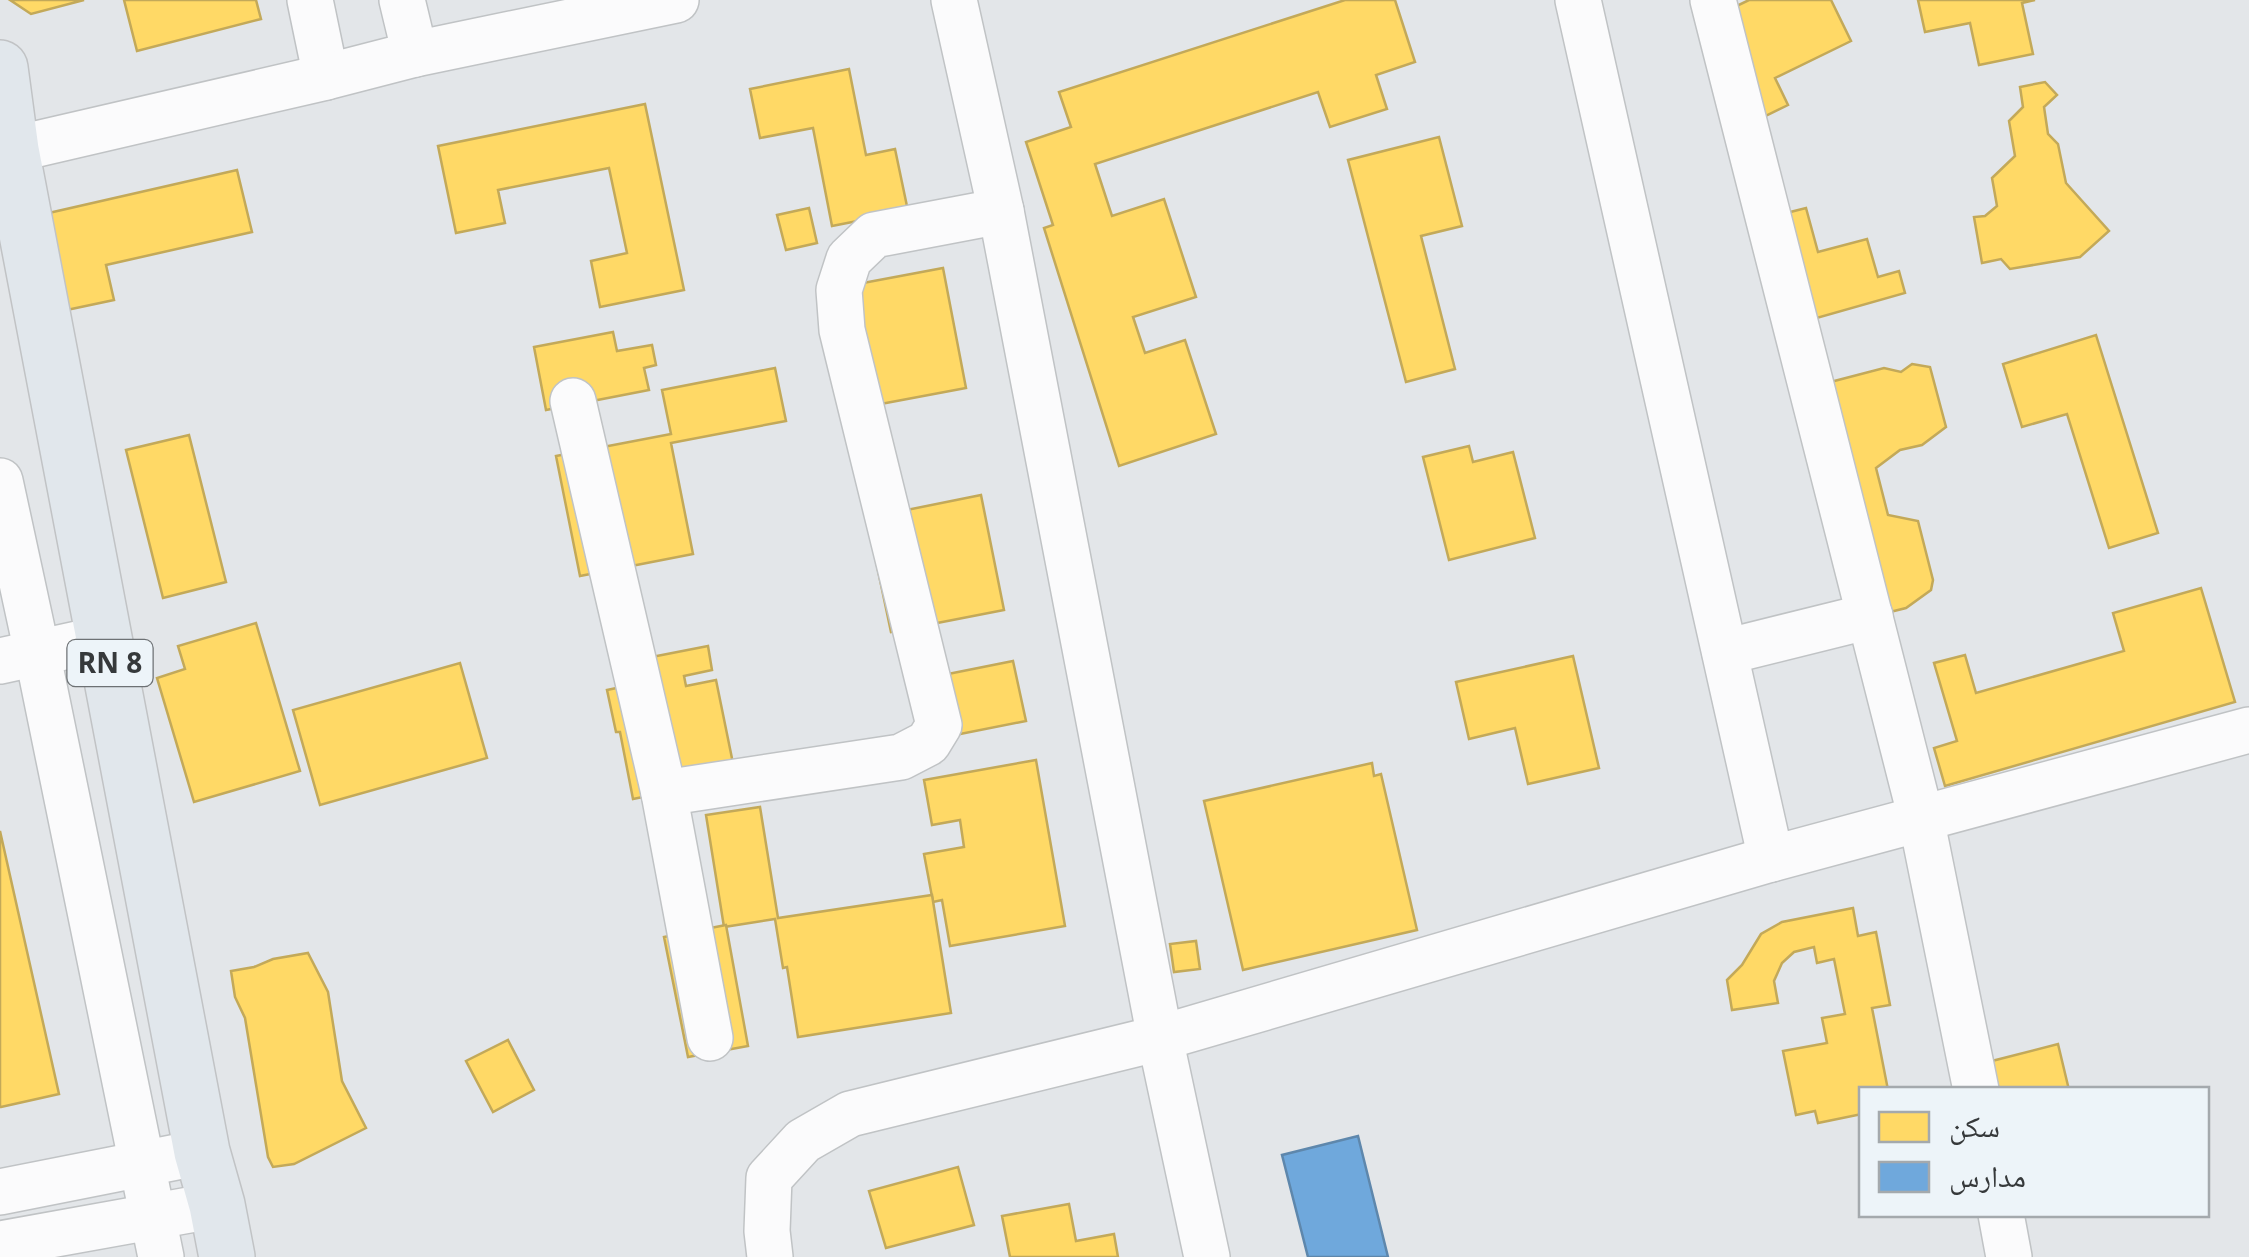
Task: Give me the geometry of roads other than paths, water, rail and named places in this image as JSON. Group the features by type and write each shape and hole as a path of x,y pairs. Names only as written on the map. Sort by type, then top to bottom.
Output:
{"main road":[{"name":"RN 8","path":"0,68 10,150 202,1152 222,1231"}],"street":[{"path":"310,0 326,77"},
{"path":"402,0 415,54"},
{"path":"10,150 415,54 676,0"},
{"path":"954,0 1002,211 1160,1038 1208,1257"},
{"path":"1578,0 1771,859"},
{"path":"1713,0 1921,818 1975,1087"},
{"path":"664,793 902,758 928,743 939,725 842,330 839,290 849,258 874,235 1002,211"},
{"path":"573,401 664,793 710,1038"},
{"path":"0,481 19,657 156,1237"},
{"path":"1725,652 1870,616"},
{"path":"19,657 106,638"},
{"path":"770,1257 769,1178 803,1142 850,1114 1160,1038 1771,859 2249,730"},
{"path":"0,1192 202,1152"},
{"path":"2001,1217 2009,1257"},
{"path":"0,1244 222,1231"}]}
